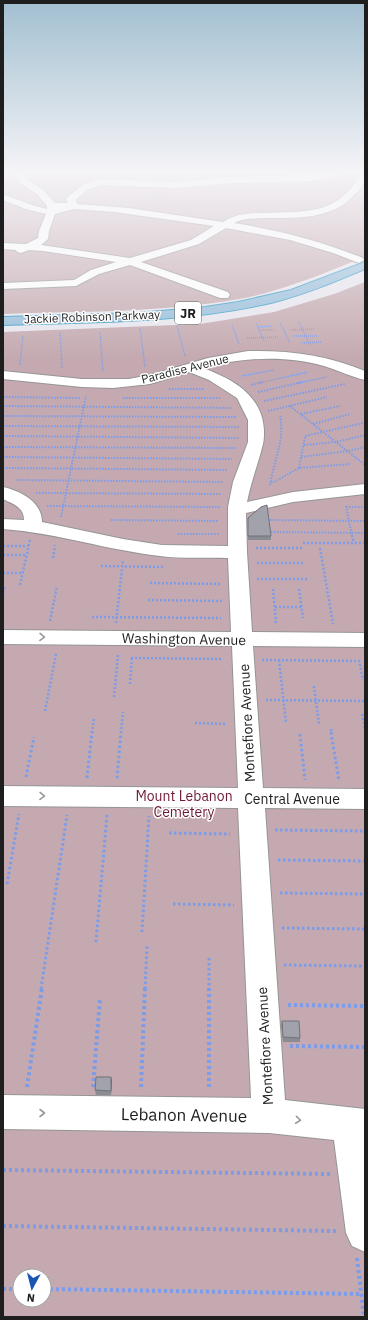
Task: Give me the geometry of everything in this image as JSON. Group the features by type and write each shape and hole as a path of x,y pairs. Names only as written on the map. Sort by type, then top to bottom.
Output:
{"highway":[{"name":"Jackie Robinson Parkway","path":"3,321 166,315 230,308 291,294 362,262"},
{"name":"Jackie Robinson Parkway","path":"3,327 154,321 223,315 254,310 293,300 365,274"}],"lane":[{"path":"27,260 14,255 43,239 42,236"},
{"path":"3,286 76,282 95,272 195,242 206,236"},
{"path":"283,236 308,241 341,252 362,262"},
{"path":"3,246 21,250"},
{"path":"3,253 44,248 129,261 224,294"},
{"path":"58,260 66,258 72,252"},
{"name":"Paradise Avenue","path":"3,374 85,384 130,383 243,356 270,355 297,350 319,360 340,366 357,377"},
{"path":"192,367 243,493"},
{"path":"6,488 27,506 33,514 32,526"},
{"path":"3,524 32,526 125,546 162,551 243,493 293,498 365,489"},
{"name":"Washington Avenue","path":"3,637 122,638 243,493"},
{"name":"Washington Avenue","path":"243,493 278,650 352,640"},
{"name":"Montefiore Avenue","path":"243,493 245,700 269,1116"},
{"name":"Central Avenue","path":"13,796 353,799"},
{"name":"Lebanon Avenue","path":"13,1112 269,1116 357,1126"},
{"path":"357,1126 356,1175 364,1232"}],"path":[{"path":"299,322 319,360"},
{"path":"256,323 270,355"},
{"path":"280,323 297,350 309,343 321,342"},
{"path":"232,324 243,356"},
{"path":"177,326 186,362 192,367"},
{"path":"258,327 272,326"},
{"path":"140,327 147,379"},
{"path":"291,330 314,329"},
{"path":"259,330 274,330"},
{"path":"58,531 83,406 85,379 101,374 104,371 100,332"},
{"path":"60,333 63,374 67,377 80,379 85,384"},
{"path":"19,375 23,335"},
{"path":"294,336 317,336"},
{"path":"247,338 278,337"},
{"path":"148,600 243,493 340,366"},
{"path":"243,493 274,370"},
{"path":"92,617 116,617 243,493 357,377"},
{"path":"150,583 243,493 357,377"},
{"path":"243,493 290,406 327,397"},
{"path":"3,406 83,406 243,493 302,548"},
{"path":"290,406 365,464"},
{"path":"300,414 340,406"},
{"path":"312,424 350,414"},
{"path":"270,485 281,449 283,435 280,415"},
{"path":"3,416 81,416 243,493 304,563"},
{"path":"299,468 305,436 324,433 363,423"},
{"path":"3,426 79,426 243,493 307,579"},
{"path":"304,445 336,442 365,435"},
{"path":"3,436 77,437 243,493 352,533 365,533"},
{"path":"3,447 75,447 349,521 365,521"},
{"path":"301,456 348,451 365,447"},
{"path":"3,457 73,458 243,493"},
{"path":"271,482 275,483 299,468 351,464"},
{"path":"3,468 71,469 243,493"},
{"path":"6,488 68,480 243,493"},
{"path":"6,488 66,493 243,493"},
{"path":"343,491 354,543"},
{"path":"27,506 63,506 243,493"},
{"path":"111,520 243,493"},
{"path":"20,585 32,526"},
{"path":"304,543 365,543"},
{"path":"3,546 28,546"},
{"path":"125,546 116,617 122,638 130,684"},
{"path":"320,548 352,640 363,680"},
{"path":"3,555 26,555"},
{"path":"3,573 23,573"},
{"path":"45,711 57,586"},
{"path":"3,593 5,587"},
{"path":"273,588 286,723"},
{"path":"299,589 303,618"},
{"path":"275,607 302,607"},
{"path":"114,697 122,638"},
{"path":"314,686 319,724"},
{"path":"245,700 365,701"},
{"path":"13,1112 95,797 123,712"},
{"path":"362,714 365,729"},
{"path":"94,718 96,942"},
{"path":"195,723 247,724"},
{"path":"331,729 353,799"},
{"path":"300,734 308,799"},
{"path":"7,884 13,796 34,736"},
{"path":"142,932 150,797"},
{"path":"169,833 365,831"},
{"path":"254,859 365,861"},
{"path":"173,904 365,894"},
{"path":"258,928 365,929"},
{"path":"140,1114 148,946"},
{"path":"209,958 209,1115"},
{"path":"260,965 365,966"},
{"path":"91,1113 100,998"},
{"path":"262,1005 365,1006"},
{"path":"265,1045 365,1047"},
{"path":"3,1170 356,1175"},
{"path":"3,1226 364,1232"},
{"path":"364,1232 355,1240 364,1317"},
{"path":"52,1289 361,1294"}],"green space":[{"path":"3,236 365,236 365,257 319,275 255,296 210,304 180,307 91,312 3,314"},
{"name":"Mount Lebanon Cemetery","path":"365,282 365,1317 3,1317 3,332 200,324 274,312 334,294"}],"building":[{"path":"267,505 271,536 248,536 248,518 261,507"},
{"path":"282,1021 299,1021 300,1038 283,1037"},
{"path":"96,1077 111,1077 111,1091 95,1090"}]}
